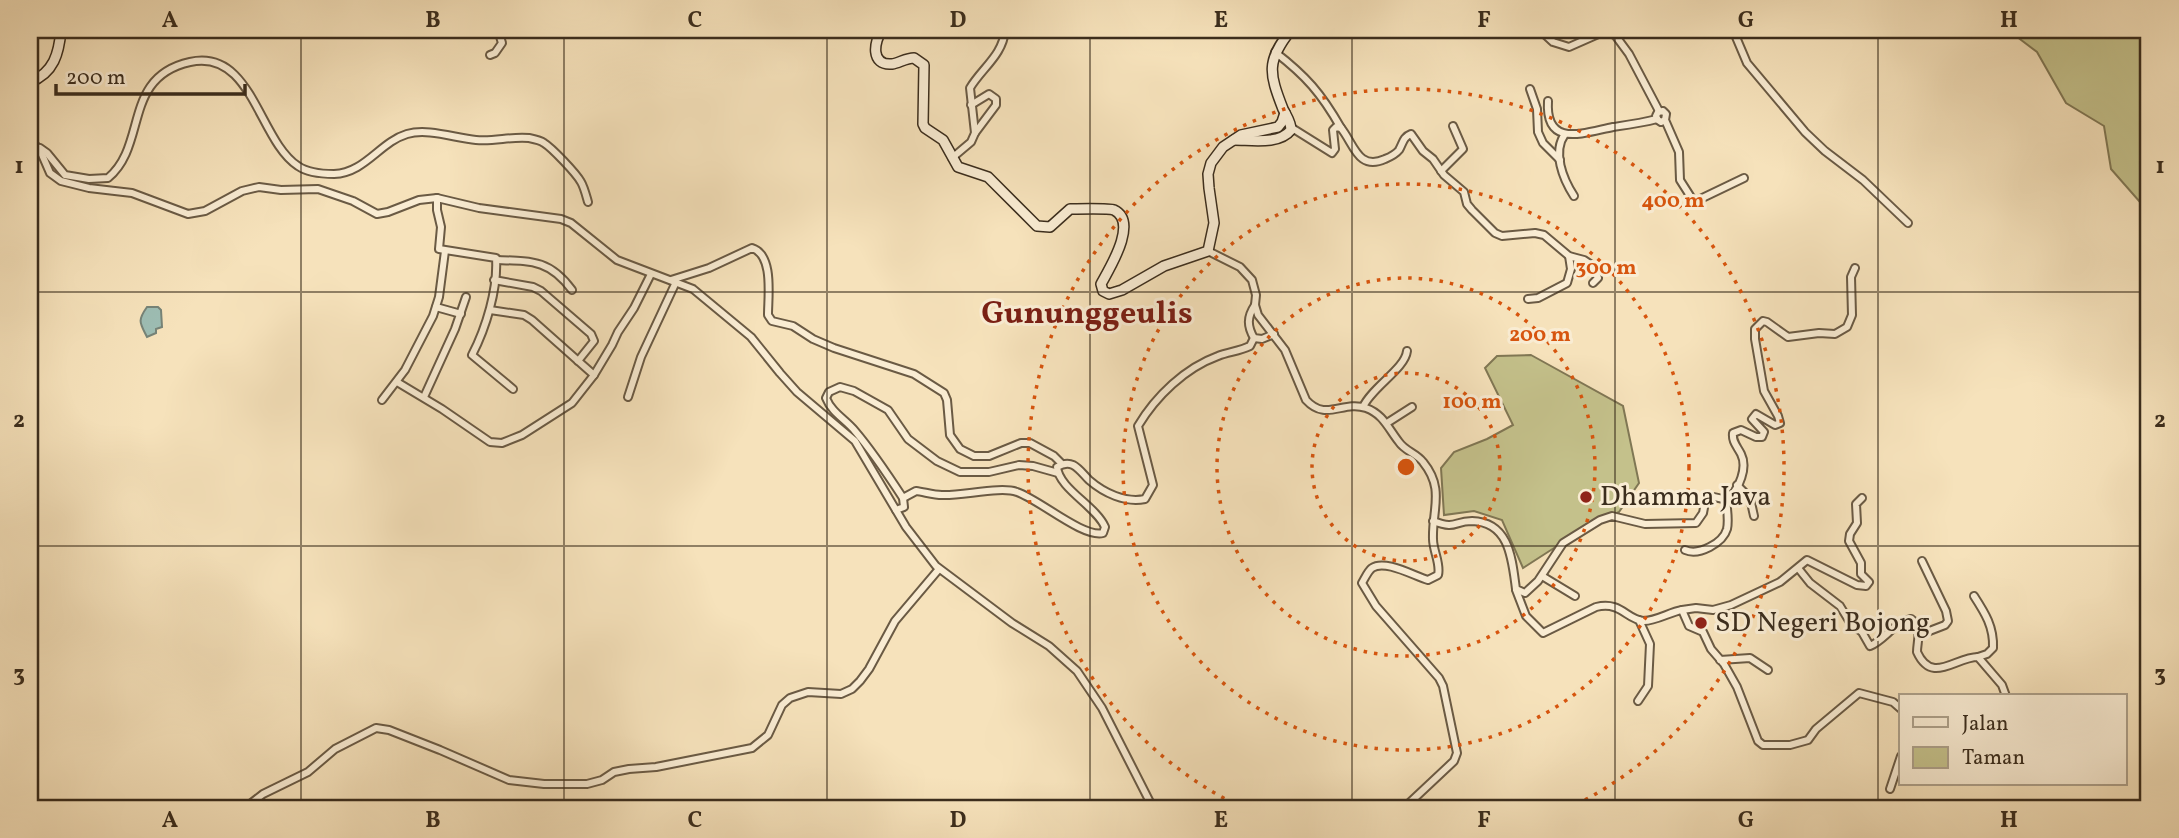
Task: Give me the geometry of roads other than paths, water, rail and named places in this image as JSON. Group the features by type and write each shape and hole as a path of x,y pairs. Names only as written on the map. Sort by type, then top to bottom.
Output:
{"main road":[{"path":"30,82 53,65 57,57 61,30"},
{"path":"882,30 875,46 880,61 888,64 914,58 924,65 923,124 943,140 959,168 988,177 1037,226 1050,227 1070,209 1115,211 1123,222 1123,232 1116,259 1101,284 1107,294 1117,293 1164,266 1208,251 1214,223 1208,174 1211,163 1217,153 1241,135 1278,127 1285,113"},
{"path":"1233,140 1279,139 1289,134 1292,128 1273,76 1272,65 1275,52 1291,30"}],"street":[{"path":"490,55 495,53 502,43 498,30"},
{"path":"975,133 970,88 999,50 1005,30"},
{"path":"1539,30 1553,42 1569,47 1603,32 1615,35 1629,54 1660,121 1665,120 1679,152 1680,180 1694,202 1744,178"},
{"path":"1733,30 1747,63 1805,132 1863,180 1908,223"},
{"path":"1275,52 1316,88 1359,155 1370,163 1395,154 1405,138 1411,134 1441,171 1464,192 1467,204 1495,233 1502,236 1542,234 1569,256 1593,266 1598,275 1593,283"},
{"path":"32,142 47,153 65,175 106,179 116,170 126,151 142,102 154,83 165,72 179,65 208,61 222,67 243,84 281,149 296,165 307,170 324,174 347,172 399,138 413,133 478,140 531,138 544,143 579,179 588,202"},
{"path":"1530,89 1537,109 1538,132 1543,142 1560,160"},
{"path":"952,158 971,142 996,105 996,99 989,94 971,105"},
{"path":"1548,101 1547,115 1550,122 1556,130 1565,134 1587,133 1658,115"},
{"path":"1441,171 1463,149 1452,126"},
{"path":"1292,128 1332,153 1335,149 1333,130 1340,128"},
{"path":"1565,134 1562,138 1560,160 1563,178 1574,196"},
{"path":"32,142 40,150 50,173 61,181 89,188 132,193 188,214 205,211 256,187 281,190 318,189 353,201 377,214 419,200 437,198 479,208 565,221 611,257 693,289 746,332 797,392 859,446 918,545 939,569 963,584 1012,623 1049,646 1077,671 1102,708 1153,808"},
{"path":"437,198 441,227 438,248 495,257 497,260 535,262 561,276 572,290"},
{"path":"628,397 672,281 752,248 758,250 766,263 768,315 772,321 790,325 835,348 914,374 944,393 950,435 960,449 974,456 989,456 1021,443 1030,443 1054,456 1062,464"},
{"path":"382,400 405,370 436,307 445,251"},
{"path":"1208,251 1247,273 1255,287 1258,315 1284,350 1311,406 1324,411 1350,406 1363,407 1375,412 1387,423 1400,444 1421,458 1433,479 1437,495 1433,521 1434,548 1439,566 1436,577 1427,580 1388,566 1376,566 1370,569 1362,583 1376,606 1439,678 1457,753 1454,761 1404,808"},
{"path":"1528,299 1538,298 1567,283 1572,268 1569,256"},
{"path":"497,260 489,310 482,335 472,355 513,389"},
{"path":"1516,589 1526,593 1542,576 1563,543 1600,520 1612,516 1645,524 1693,524 1701,517 1707,496 1727,500 1732,497 1744,465 1732,439 1734,432 1741,430 1762,437 1764,432 1752,419 1756,414 1774,425 1779,425 1780,422 1763,388 1755,329 1764,321 1788,337 1835,334 1843,330 1852,316 1851,277 1855,268"},
{"path":"397,382 482,436 498,443 522,435 567,407 594,375 651,274"},
{"path":"495,281 533,287 541,291 591,334 594,341 578,361"},
{"path":"424,397 461,314 466,296"},
{"path":"903,498 916,491 941,496 1013,490 1033,498 1083,531 1096,535 1103,533 1105,527 1102,519 1073,491 1058,473 1057,467 1072,464 1093,483 1117,497 1135,501 1145,499 1153,485 1138,426 1170,387 1188,372 1217,356 1250,346 1254,338 1248,323 1250,312 1255,305"},
{"path":"436,307 461,314"},
{"path":"489,310 524,315 533,320 594,375"},
{"path":"1254,338 1262,339 1274,334"},
{"path":"1363,407 1377,386 1404,363 1407,351"},
{"path":"896,510 904,507 903,498 865,443 852,427 830,408 826,398 829,392 841,387 888,410 908,439 937,461 960,472 989,472 1018,465 1034,466 1058,473"},
{"path":"1387,423 1412,407"},
{"path":"1737,485 1749,496 1754,516"},
{"path":"1433,521 1452,527 1469,521 1490,525 1500,532 1510,551 1516,589 1526,616 1543,633 1596,607 1606,605 1620,608 1639,620 1646,621 1682,610 1723,608 1780,582 1808,560 1864,587 1868,584 1849,541 1857,523 1856,504 1862,498"},
{"path":"1685,550 1698,552 1721,539 1728,526 1727,500"},
{"path":"1919,635 1945,625 1948,621 1946,611 1922,561"},
{"path":"1798,568 1810,583 1840,606 1851,625 1865,635 1870,646 1900,623 1911,619 1917,623 1917,652 1922,661 1931,668 1949,666 1978,657 1993,648 1994,634 1974,596"},
{"path":"245,808 263,794 308,772 335,748 376,728 389,730 509,780 544,784 595,782 614,772 656,767 752,748 764,740 782,705 795,695 807,692 841,694 852,689 869,669 895,621 939,569"},
{"path":"1542,576 1575,596"},
{"path":"1682,610 1689,626 1703,632 1710,649 1737,687 1756,737 1763,745 1790,745 1808,740 1816,729 1859,693 1893,702 1899,707"},
{"path":"1638,701 1648,686 1650,644 1639,620"},
{"path":"1978,657 2002,685 2005,694"},
{"path":"1720,660 1750,658 1768,670"},
{"path":"1890,789 1899,763"}],"water":[{"path":"147,307 158,307 161,310 162,327 147,337 141,322"}],"place":[{"name":"Dhamma Java","path":"1586,497"},
{"name":"SD Negeri Bojong","path":"1701,623"}],"district":[{"name":"Gununggeulis","path":"1087,315"}]}
